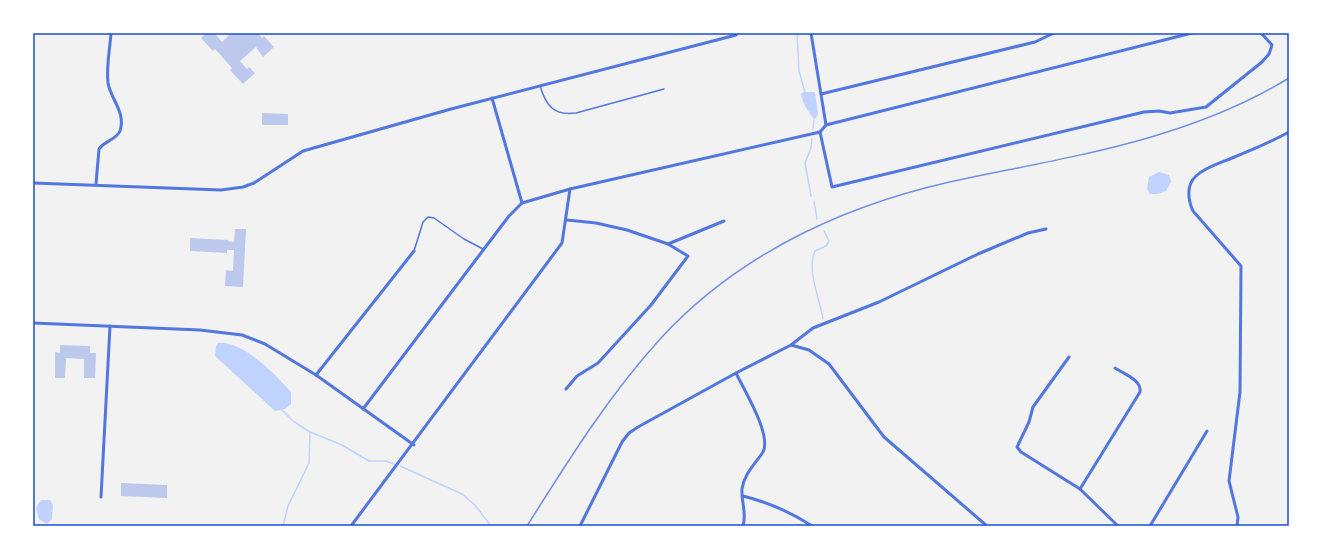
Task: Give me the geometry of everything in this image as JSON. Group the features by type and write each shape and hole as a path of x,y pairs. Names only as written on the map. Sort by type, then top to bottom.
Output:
{"street":[{"path":"96,184 99,149 117,135 121,126 119,110 111,94 108,81 112,33"},
{"path":"33,183 96,184 220,190 243,187 264,177 303,151 492,98 736,35 737,33"},
{"path":"811,33 826,125"},
{"path":"821,94 1035,42 1054,33"},
{"path":"363,410 484,249 522,203 570,189 820,132 826,125 1192,33"},
{"path":"820,132 832,187 1144,112 1159,111 1170,113 1206,107 1262,62 1269,54 1272,45 1261,33"},
{"path":"492,98 522,203"},
{"path":"1236,526 1238,517 1229,481 1240,392 1242,266 1193,211 1188,200 1190,186 1195,177 1204,170 1268,144 1289,132"},
{"path":"351,526 414,445 562,243 567,220 570,189"},
{"path":"566,389 577,376 598,363 650,305 688,256 668,244 621,228 596,223 567,220"},
{"path":"668,244 724,220"},
{"path":"580,526 622,442 629,433 736,372 791,345 813,328 879,302 978,254 1028,233 1046,229"},
{"path":"316,375 414,251"},
{"path":"33,323 200,330 242,335 265,344 316,375 414,445"},
{"path":"101,497 110,326"},
{"path":"791,345 809,350 828,364 884,437 987,526"},
{"path":"1069,357 1033,407 1029,422 1017,447 1021,452 1080,489 1118,526"},
{"path":"1080,489 1140,392 1141,388 1138,382 1115,368"},
{"path":"736,372 763,429 766,442 763,451 750,469 742,489 745,513 743,526"},
{"path":"1150,526 1207,430"},
{"path":"743,496 802,519 812,526"}],"lane":[{"path":"540,86 547,104 559,112 567,113 576,113 664,89"},
{"path":"414,251 423,222 428,217 434,218 464,239 484,249"}],"water":[{"path":"803,92 815,92 818,114 814,119 803,100 801,94"},
{"path":"1159,172 1169,175 1171,182 1166,191 1158,194 1150,194 1147,189 1149,177"},
{"path":"218,343 237,347 258,360 291,392 291,404 285,409 275,411 215,356 216,346"},
{"path":"41,500 50,500 53,505 52,519 47,524 39,519 36,508"}],"building":[{"path":"206,33 217,33 216,35 222,42 231,33 258,33 262,38 264,36 274,47 263,57 256,47 240,61 247,69 249,67 255,73 243,84 230,70 232,68 215,49 213,51 201,38"},
{"path":"262,113 288,114 288,125 262,125"},
{"path":"235,229 246,229 243,287 225,286 226,270 233,271 234,250 227,250 227,253 190,251 190,238 228,240 234,242"},
{"path":"60,345 90,346 90,353 96,353 95,378 84,378 84,359 66,358 65,378 55,378 55,352 60,353"},
{"path":"121,483 167,485 167,498 121,496"}],"waterway":[{"path":"797,33 799,71 805,92"},
{"path":"813,129 814,119"},
{"path":"811,196 805,163 811,148 812,139"},
{"path":"814,201 817,219"},
{"path":"823,319 814,284 812,266 815,251 826,246 829,241 824,231"},
{"path":"282,410 293,421 310,432 342,445 369,461 386,461 396,465"},
{"path":"283,526 288,506 309,463 310,433"},
{"path":"400,466 462,494 475,505 491,526"}],"railway":[{"path":"527,526 607,405 661,338 693,306 728,279 765,254 804,233 844,215 886,199 929,187 1095,152 1136,141 1214,115 1252,98 1289,78"}]}
